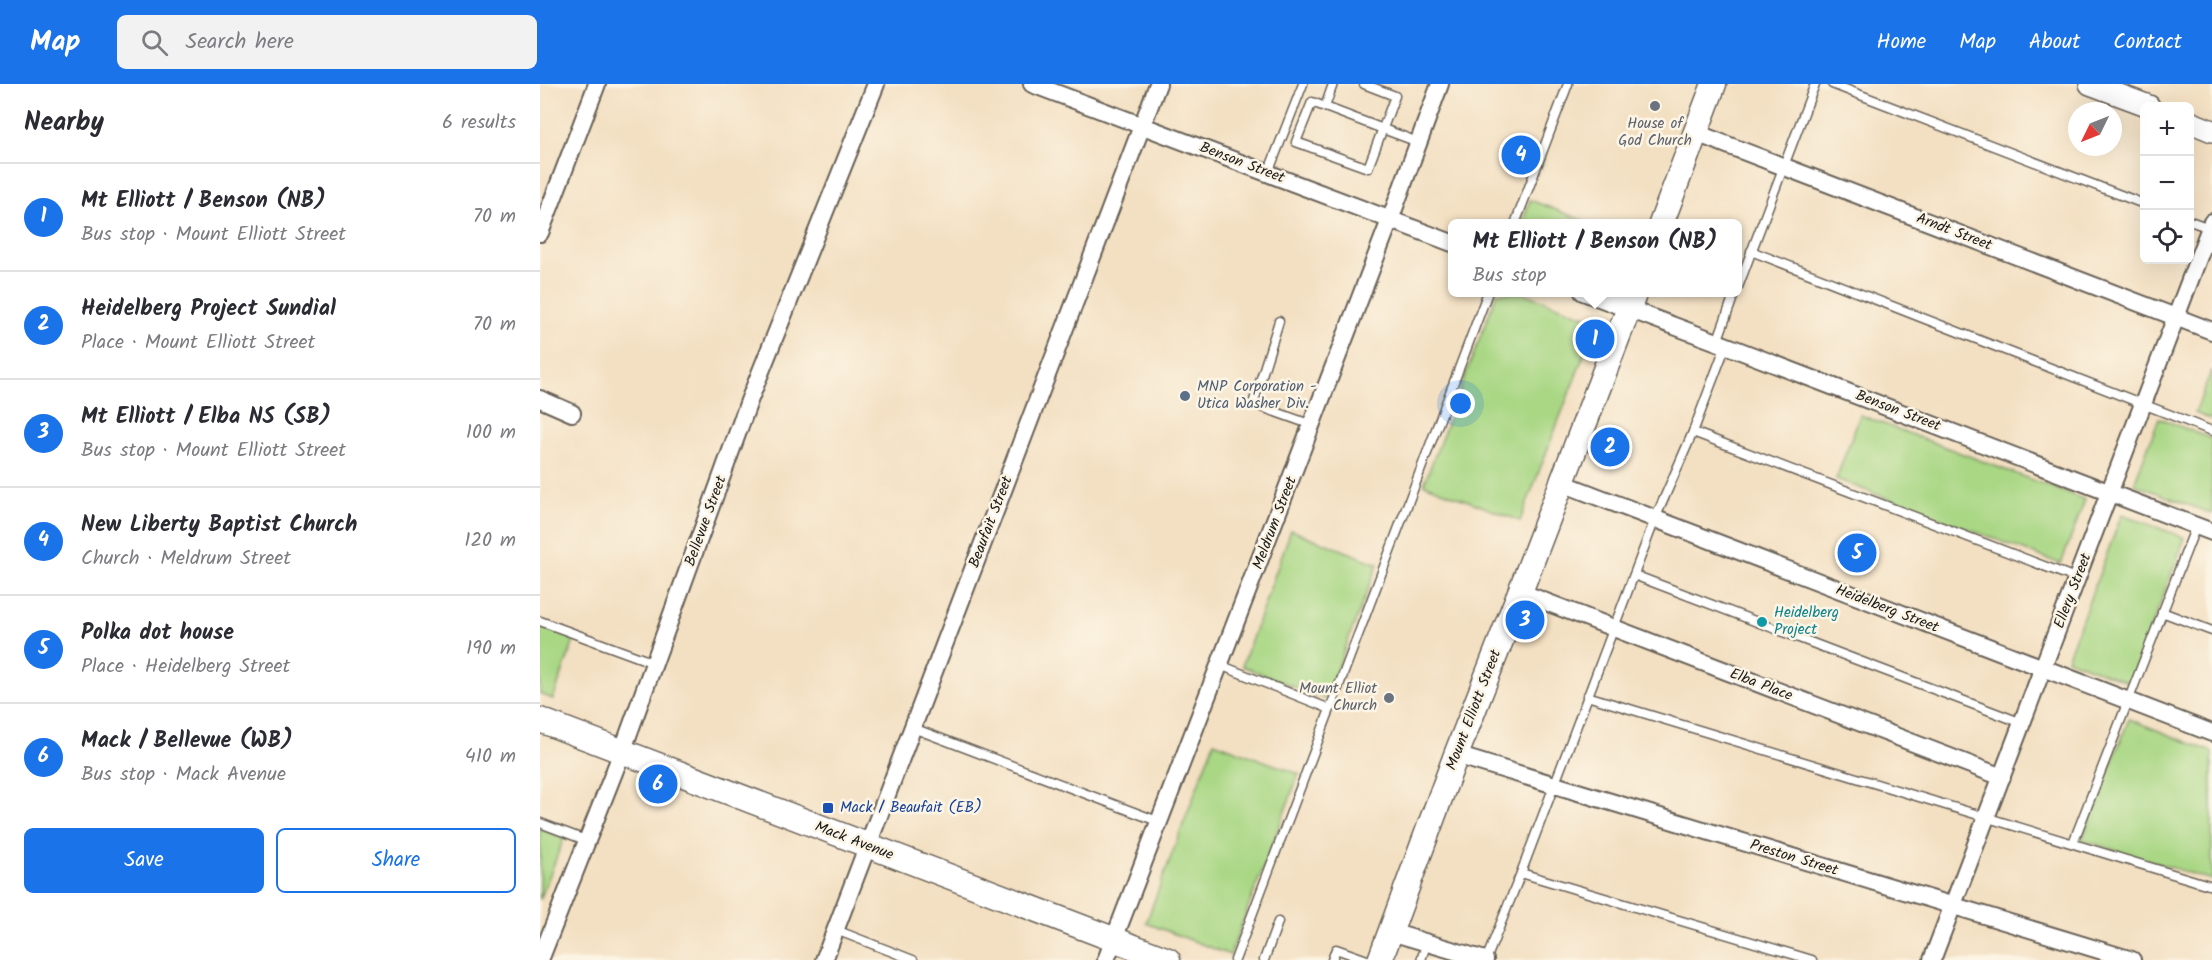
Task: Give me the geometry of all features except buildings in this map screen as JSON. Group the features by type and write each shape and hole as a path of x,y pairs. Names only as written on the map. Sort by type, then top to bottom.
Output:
{"main road":[{"path":"1663,219 1714,84"},
{"name":"Mount Elliott Street","path":"1380,959 1456,755 1632,301"},
{"name":"Mack Avenue","path":"540,720 868,847 1110,950 1168,960"}],"street":[{"path":"540,233 597,84"},
{"name":"Bellevue Street","path":"540,960 622,752 749,401 876,84"},
{"name":"Benson Street","path":"1032,84 1448,242"},
{"name":"Beaufait Street","path":"825,960 1158,84"},
{"name":"Meldrum Street","path":"1110,950 1312,425 1440,84"},
{"path":"2090,84 2140,103"},
{"path":"2194,124 2212,131"},
{"name":"Arndt Street","path":"1696,133 2212,331"},
{"name":"Ellery Street","path":"1932,960 2211,227"},
{"name":"Benson Street","path":"1610,297 1632,301 1721,343 2212,532"},
{"path":"540,399 572,413"},
{"name":"Heidelberg Street","path":"1562,483 2212,733"},
{"name":"Elba Place","path":"1520,592 2002,777"},
{"name":"Preston Street","path":"1456,755 2132,960"},
{"path":"1391,932 1485,960"}],"lane":[{"path":"1268,173 1303,84"},
{"path":"1325,107 1333,84"},
{"path":"1364,84 1395,96 1383,129 1368,168 1296,142 1312,102 1383,129 1418,142"},
{"path":"1517,219 1568,84"},
{"path":"1742,274 1815,84"},
{"path":"1832,84 2140,202"},
{"path":"2194,222 2211,227"},
{"path":"1751,251 2212,432"},
{"path":"1235,960 1486,297"},
{"path":"1485,960 1555,785 1655,519 1693,432 1734,297"},
{"path":"1279,321 1253,404 1312,425"},
{"path":"1693,432 2078,579"},
{"path":"2073,843 2196,526"},
{"path":"1634,575 2022,723"},
{"path":"2162,612 2212,631"},
{"path":"540,621 654,663"},
{"path":"1220,665 1330,709"},
{"path":"1587,696 2212,886"},
{"path":"913,728 1160,822"},
{"path":"540,823 588,841"},
{"path":"1521,873 1812,960"},
{"path":"1264,960 1278,922"},
{"path":"836,930 913,960"},
{"path":"1421,960 1427,942"},
{"path":"1332,960 1336,949 1380,959"}],"green space":[{"path":"1530,200 1580,219 1523,219"},
{"path":"1495,297 1534,297 1597,321 1520,521 1424,484"},
{"path":"2212,370 2212,420 2195,413"},
{"path":"1860,415 2085,500 2061,564 1836,479"},
{"path":"2159,418 2212,439 2212,514 2134,484"},
{"path":"2122,514 2185,538 2130,683 2067,659"},
{"path":"1291,530 1378,564 1325,699 1242,666"},
{"path":"540,625 575,638 553,699 540,694"},
{"path":"2129,719 2212,752 2212,880 2082,840"},
{"path":"1214,742 1299,774 1230,955 1146,923"},
{"path":"540,829 564,838 540,900"}],"place":[{"name":"House of God Church","path":"1655,106"},
{"name":"New Liberty Baptist Church","path":"1521,155"},
{"name":"Mt Elliott / Benson (NB)","path":"1595,339"},
{"name":"MNP Corporation - Utica Washer Div.","path":"1185,396"},
{"name":"Heidelberg Project Sundial","path":"1610,447"},
{"name":"Polka dot house","path":"1857,553"},
{"name":"Mt Elliott / Elba NS (SB)","path":"1525,620"},
{"name":"Heidelberg Project","path":"1762,622"},
{"name":"Mount Elliot Church","path":"1389,698"},
{"name":"Mack / Bellevue (WB)","path":"658,784"},
{"name":"Mack / Beaufait (EB)","path":"828,808"}]}
